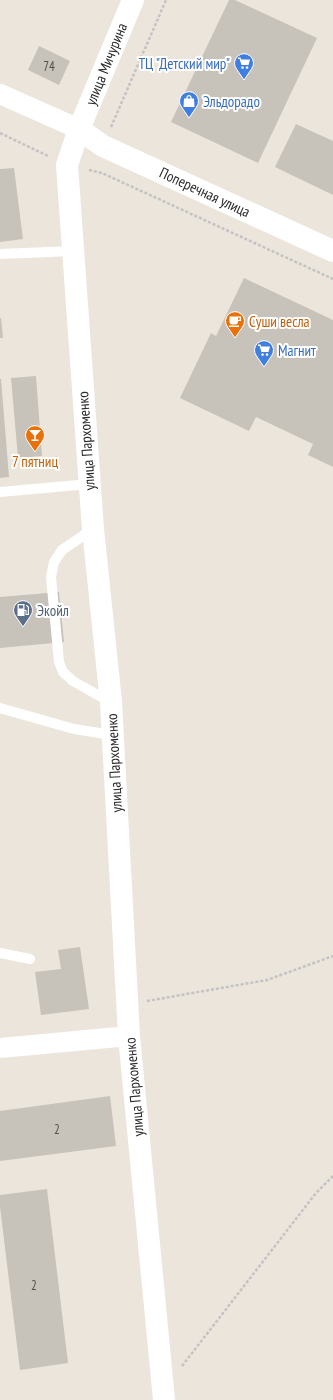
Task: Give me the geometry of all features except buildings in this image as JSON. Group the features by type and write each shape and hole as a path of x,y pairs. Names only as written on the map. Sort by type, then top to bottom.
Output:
{"street":[{"name":"улица Мичурина","path":"79,129 133,0"},
{"path":"0,94 79,129"},
{"name":"Поперечная улица","path":"79,129 103,146 333,251"},
{"name":"улица Пархоменко","path":"79,129 67,165 93,529 111,702 129,1036 163,1395"},
{"path":"0,1048 129,1036"}],"lane":[{"path":"0,254 73,251"},
{"path":"0,492 90,484"},
{"path":"93,529 62,550 54,562 51,577 59,662 63,672 73,681 111,702"},
{"path":"0,708 74,729 112,735"},
{"path":"0,953 30,960"}],"path":[{"path":"103,146 166,0"},
{"path":"0,133 67,165 102,173 333,279"},
{"path":"127,1005 267,980 333,956"},
{"path":"163,1395 316,1194 333,1176"}],"place":[{"name":"ТЦ \"Детский мир\"","path":"244,80"},
{"name":"Эльдорадо","path":"189,118"},
{"name":"Суши весла","path":"235,338"},
{"name":"Магнит","path":"264,367"},
{"name":"7 пятниц","path":"35,452"},
{"name":"Экойл","path":"23,627"}]}
